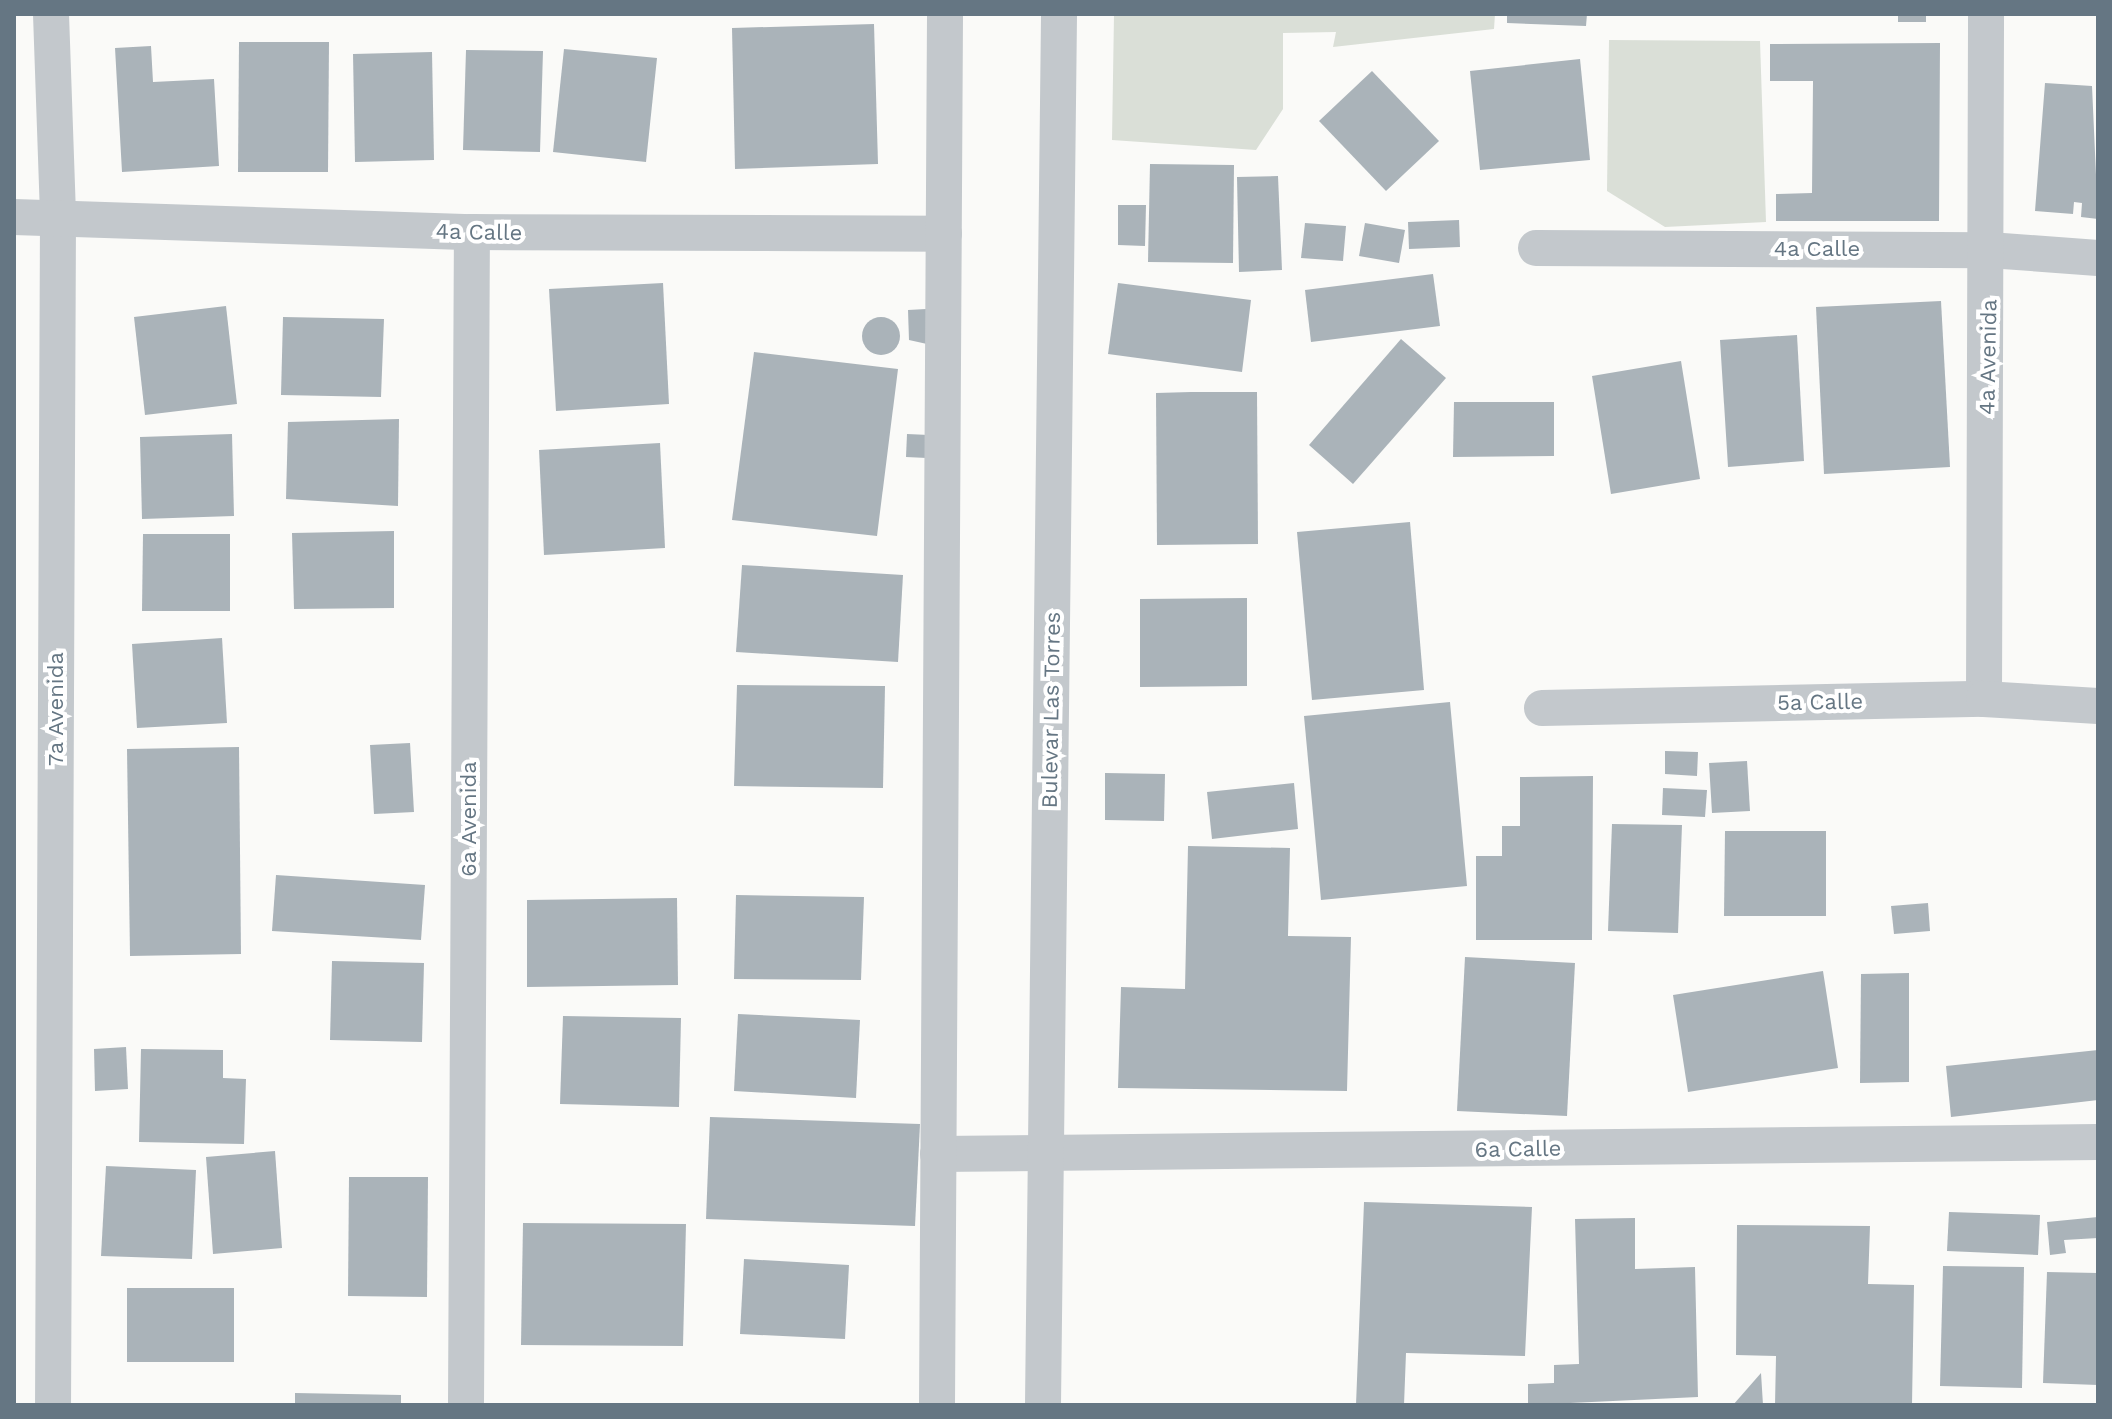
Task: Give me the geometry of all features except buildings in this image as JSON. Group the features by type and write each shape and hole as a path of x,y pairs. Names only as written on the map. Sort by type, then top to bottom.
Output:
{"street":[{"name":"7a Avenida","path":"51,14 58,218 53,1405"},
{"path":"937,1405 945,14"},
{"name":"Bulevar Las Torres","path":"1043,1405 1059,14"},
{"name":"4a Avenida","path":"1984,699 1989,250 1986,14"},
{"name":"4a Calle","path":"14,217 472,232 944,234"},
{"name":"6a Avenida","path":"466,1405 472,232"},
{"name":"4a Calle","path":"1536,248 1989,250 2098,258"},
{"name":"5a Calle","path":"1542,708 1984,699 2098,706"},
{"name":"6a Calle","path":"938,1154 2098,1142"}],"shaded area":[{"path":"1114,14 1495,14 1494,29 1333,47 1336,32 1283,33 1283,109 1256,150 1112,140"},
{"path":"1609,40 1760,41 1766,222 1665,227 1607,191"}]}
